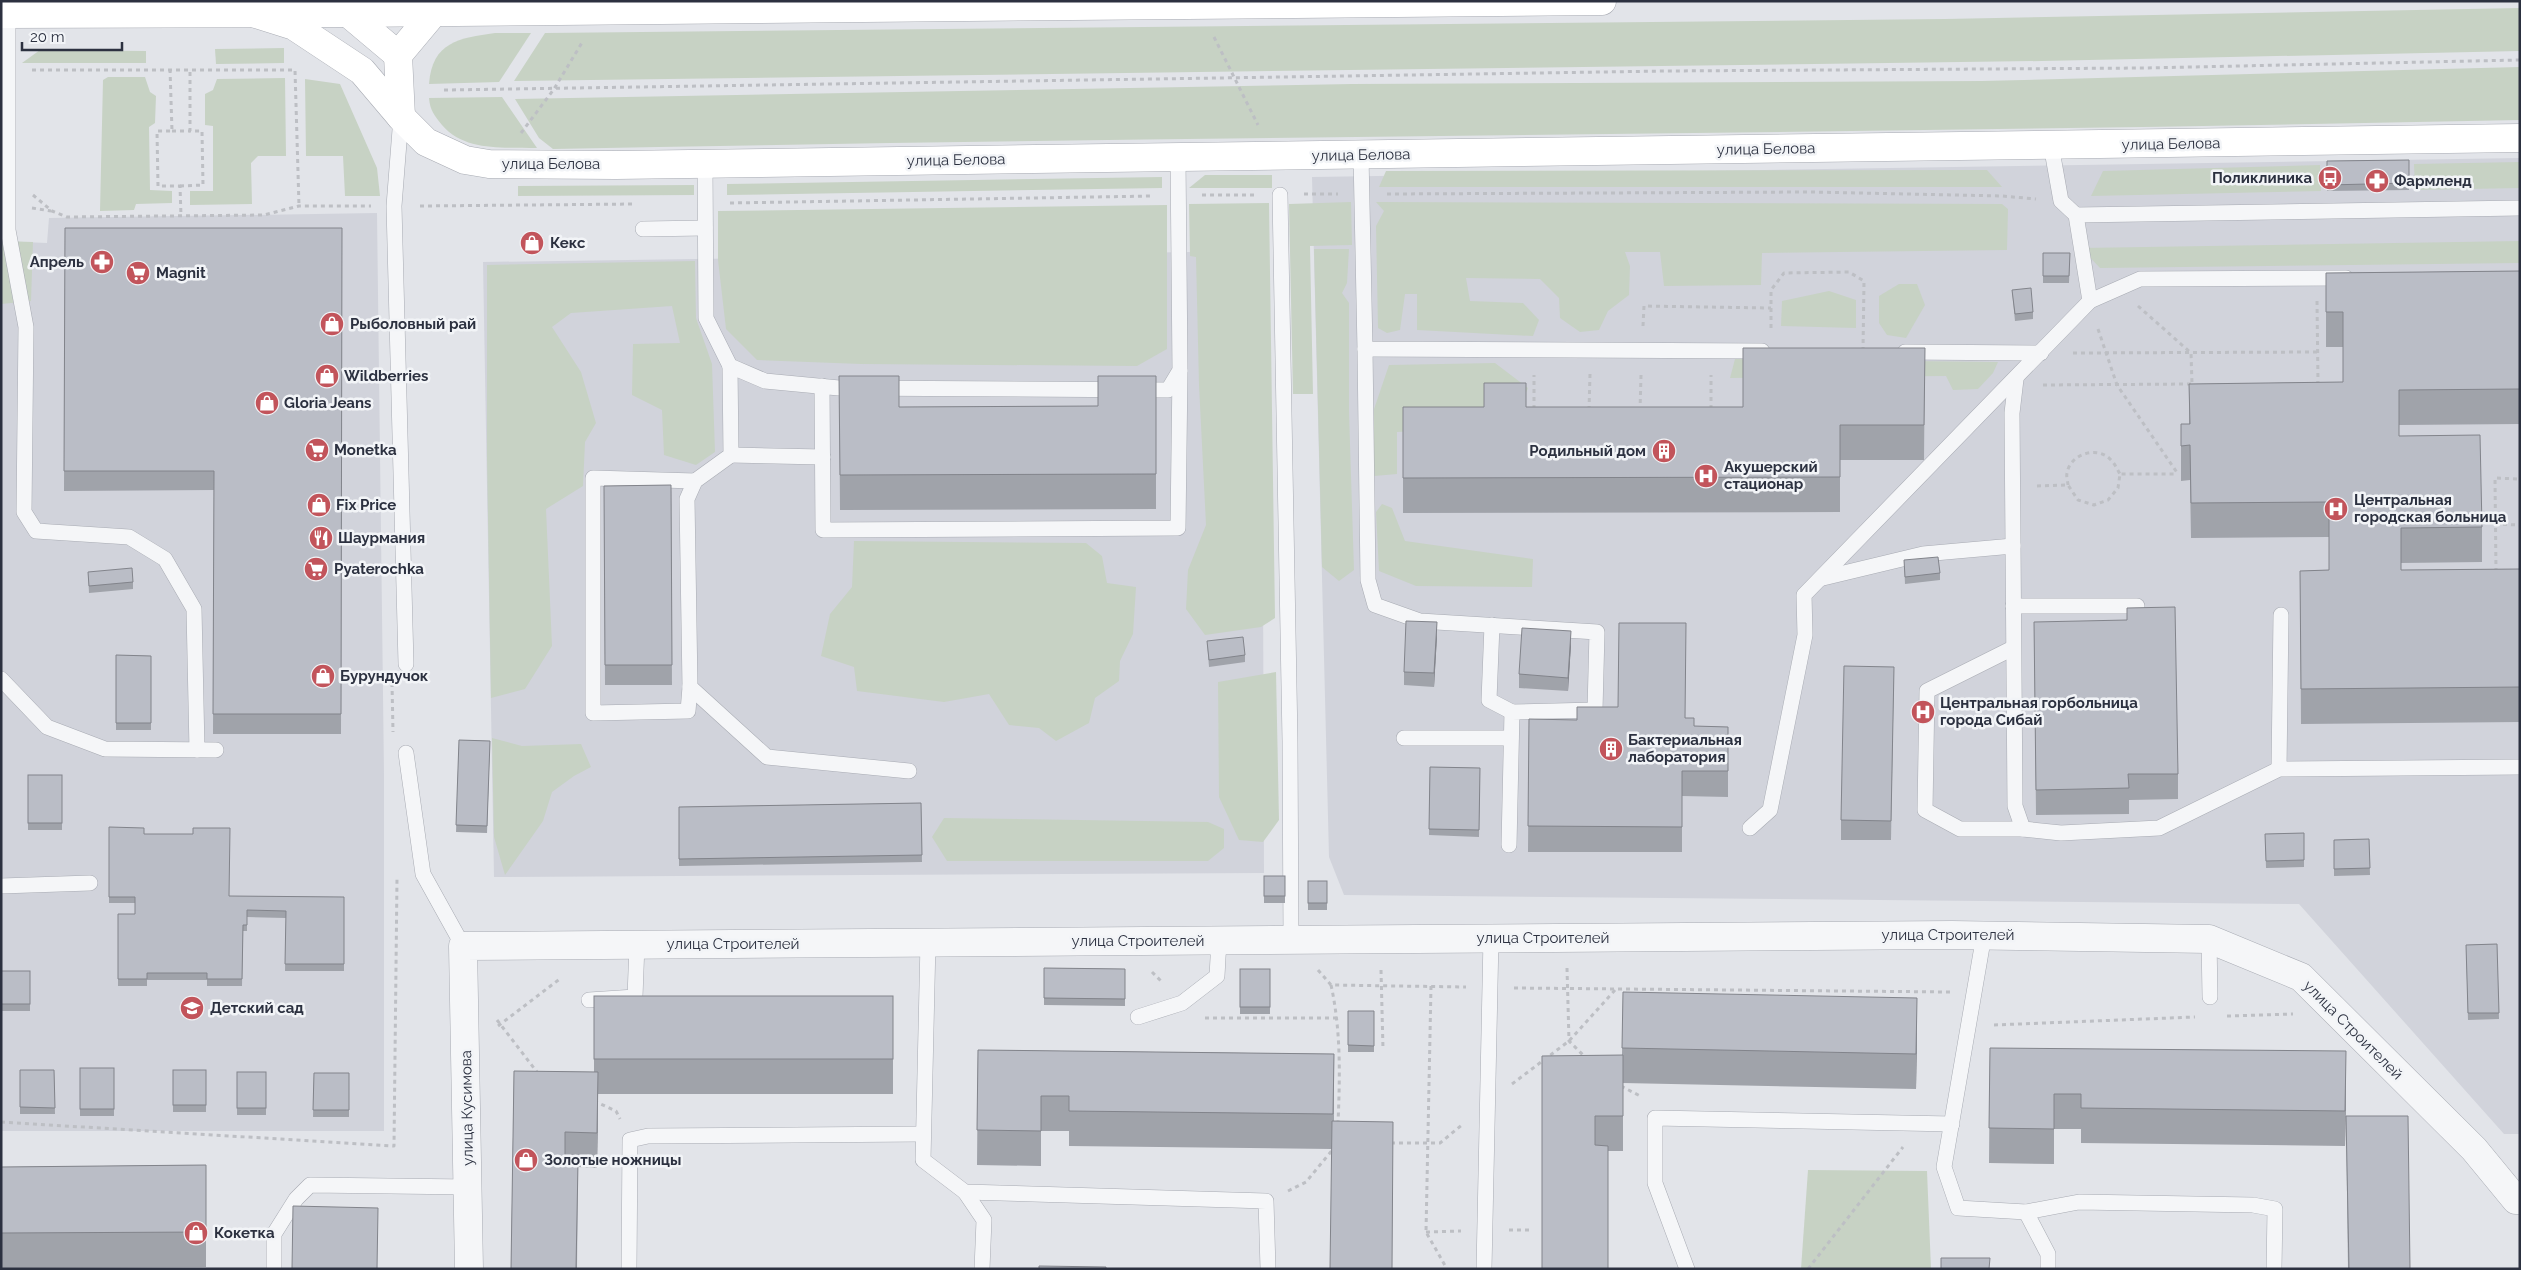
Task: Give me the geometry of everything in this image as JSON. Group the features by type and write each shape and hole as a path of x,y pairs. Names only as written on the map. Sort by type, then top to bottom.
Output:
{"main road":[{"name":"улица Белова","path":"5,14 254,7 348,14 601,10 710,5 1190,5 1602,1"},
{"name":"улица Белова","path":"254,7 294,26 362,71 401,117 426,142 465,160 481,163 706,164 2520,138"},
{"path":"401,117 398,55 434,12"},
{"path":"348,14 398,55"}],"street":[{"name":"улица Строителей","path":"463,946 1984,935 2209,938 2301,977 2474,1149 2516,1200 2520,1200"},
{"name":"улица Кусимова","path":"463,946 470,1269"}],"lane":[{"path":"5,14 9,70 8,230 26,327 24,512 36,531 129,538 164,558 194,608 197,750"},
{"path":"401,117 394,206 406,664"},
{"path":"2051,145 2061,201 2076,215 2090,301"},
{"path":"1360,154 1368,580 1375,605 1420,621 1492,625 1596,632 1595,710 1512,712 1489,700 1492,625"},
{"path":"822,386 824,530 1178,528 1180,370 1178,157"},
{"path":"706,164 706,318 730,366 731,455"},
{"path":"1280,195 1290,731 1291,940"},
{"path":"2076,215 2520,208"},
{"path":"643,229 705,228"},
{"path":"1750,828 1770,810 1805,635 1804,595 2090,301 2140,279 2365,278"},
{"path":"1365,349 1775,351"},
{"path":"1863,352 2041,353"},
{"path":"730,366 765,382 822,386 1168,390 1180,370"},
{"path":"2016,379 2012,413 2015,806 2023,829"},
{"path":"695,481 593,478 593,713 688,711 690,687 687,499 695,481 731,455 823,457"},
{"path":"1822,578 1923,554 2013,546"},
{"path":"2013,606 2137,606"},
{"path":"2279,769 2281,615"},
{"path":"2014,648 1926,691 1925,810 1960,829 2023,829 2061,833 2159,828 2279,769 2520,767"},
{"path":"1,679 47,727 105,749 216,750"},
{"path":"690,687 767,757 910,771"},
{"path":"1509,845 1512,712"},
{"path":"1404,738 1511,738"},
{"path":"406,753 423,874 463,946"},
{"path":"1,886 90,883"},
{"path":"1984,935 1944,1167 1958,1208 2026,1212 2079,1202 2253,1205 2275,1210 2274,1269"},
{"path":"1484,1269 1491,938"},
{"path":"2209,938 2210,997"},
{"path":"1138,1017 1182,1003 1217,976 1219,940"},
{"path":"928,942 923,1160 965,1192 984,1220 982,1269"},
{"path":"589,1000 635,997 637,944"},
{"path":"1687,1269 1655,1183 1655,1118 1952,1124"},
{"path":"629,1269 630,1140 648,1136 924,1134"},
{"path":"274,1269 274,1234 296,1198 310,1185 469,1187"},
{"path":"965,1192 1266,1201 1268,1269"},
{"path":"2026,1212 2048,1254 2048,1269"}],"path":[{"path":"1190,5 1211,30 1236,78"},
{"path":"517,138 554,89 601,10"},
{"path":"444,90 1667,71 2144,68 2520,60"},
{"path":"170,69 172,131"},
{"path":"190,69 190,131"},
{"path":"9,70 295,70 298,206"},
{"path":"157,131 172,131 202,131 203,185 158,186 157,131"},
{"path":"8,174 52,211 67,217 264,215 298,206 643,204"},
{"path":"180,186 181,216"},
{"path":"705,203 1179,195 1809,192 2002,196 2061,201"},
{"path":"1775,351 1772,290 1784,273 1849,272 1864,281 1863,352"},
{"path":"2308,383 2318,383 2317,278"},
{"path":"2118,289 2191,353 2192,384"},
{"path":"2090,301 2105,353 2117,385 2178,474 2120,474"},
{"path":"1534,350 1534,417"},
{"path":"1711,415 1712,351"},
{"path":"2041,353 2318,352"},
{"path":"2016,379 2044,385 2202,384"},
{"path":"2097,452 2110,458 2120,474 2118,488 2108,500 2094,505 2078,500 2068,485 2067,472 2073,462 2082,454 2097,452"},
{"path":"2503,572 2495,572 2495,478 2520,479"},
{"path":"2012,487 2068,485"},
{"path":"2495,524 2520,525"},
{"path":"1,1122 394,1146 397,872"},
{"path":"1568,938 1566,988 1568,1041 1589,1061"},
{"path":"1380,939 1383,1049"},
{"path":"1291,940 1331,985 1337,1018 1340,1073 1338,1133"},
{"path":"1151,971 1196,1018 1337,1018"},
{"path":"466,1059 500,1025 568,972"},
{"path":"1331,985 1974,992"},
{"path":"1430,986 1426,1232 1447,1269"},
{"path":"2221,1016 2335,1012"},
{"path":"495,1017 534,1071 542,1075"},
{"path":"1969,1026 2202,1017"},
{"path":"1618,1084 1641,1095 1655,1118"},
{"path":"592,1100 616,1111 630,1140"},
{"path":"1808,1269 1922,1124"},
{"path":"1266,1201 1306,1182 1338,1143"}],"shaded area":[{"name":"Центральная горбольница города Сибай","path":"2520,158 2520,1134 2504,1134 2299,904 1344,895 1329,857 1312,177"},
{"path":"377,213 384,774 384,1131 1,1131 1,241 47,243 49,218"},
{"path":"1262,251 1264,873 494,877 483,262"}],"green space":[{"path":"2520,8 2520,51 2042,61 514,81 545,33 1945,19"},
{"path":"495,33 531,33 499,82 429,84 431,70 442,51 459,40"},
{"path":"284,48 284,63 216,64 215,49"},
{"path":"40,50 146,51 146,63 22,63"},
{"path":"2520,67 2520,120 2274,125 553,149 539,138 515,99 1352,84 1982,81"},
{"path":"108,77 145,77 150,92 156,96 155,123 149,127 150,190 172,191 172,203 136,204 134,210 100,211 103,80"},
{"path":"285,78 286,156 258,156 251,163 252,204 190,205 190,191 213,191 213,126 205,125 205,94 213,90 217,79"},
{"path":"305,79 340,84 377,168 380,196 345,196 343,156 306,156"},
{"path":"502,97 537,148 486,146 462,140 451,134 442,125 431,109 429,98"},
{"path":"2520,162 2520,188 2415,190 2414,164"},
{"path":"2320,165 2321,191 2091,196 2103,171"},
{"path":"1987,170 2002,187 1379,187 1386,171"},
{"path":"1205,175 1272,175 1272,188 1189,188"},
{"path":"1162,177 1162,188 727,195 727,184"},
{"path":"694,185 694,195 518,196 518,186"},
{"path":"1351,202 1352,245 1310,246 1313,394 1293,394 1289,204"},
{"path":"1376,202 2002,204 2008,209 2007,250 1762,253 1761,285 1664,286 1660,252 1625,252 1630,266 1629,295 1608,311 1599,330 1580,332 1560,318 1559,298 1540,279 1466,278 1470,301 1523,303 1539,320 1533,336 1417,330 1417,294 1405,294 1400,330 1387,333 1378,328 1376,226 1384,211"},
{"path":"1269,203 1275,618 1261,627 1205,635 1186,609 1188,570 1206,525 1199,385 1196,257 1190,256 1189,204"},
{"path":"1167,205 1167,349 1137,366 861,364 757,360 726,329 718,260 718,211"},
{"path":"1,241 33,242 31,301 1,304"},
{"path":"2520,241 2520,263 2100,268 2081,248"},
{"path":"1314,249 1349,249 1347,283 1342,293 1349,303 1349,412 1354,570 1339,581 1322,567"},
{"path":"695,261 696,318 712,364 715,452 696,465 664,455 662,410 632,395 633,344 680,343 672,306 571,313 552,327 581,372 596,423 585,442 583,486 546,509 552,646 525,689 491,698 487,458 487,265"},
{"path":"1899,284 1917,284 1925,305 1906,338 1887,335 1879,323 1879,296"},
{"path":"1829,291 1856,300 1856,328 1781,326 1782,301"},
{"path":"1735,359 1998,362 1993,373 1978,389 1953,390 1946,376 1730,378"},
{"path":"1495,363 1528,388 1521,404 1469,428 1397,432 1397,474 1374,476 1372,415 1389,365"},
{"path":"1382,504 1392,508 1405,541 1533,559 1532,587 1416,586 1379,571 1376,512"},
{"path":"854,541 1086,543 1102,556 1107,583 1136,587 1133,634 1120,661 1119,681 1095,698 1089,723 1056,741 1039,728 1009,725 989,694 944,702 857,691 854,667 821,656 830,614 852,587"},
{"path":"1276,672 1279,820 1263,842 1239,840 1219,797 1218,682"},
{"path":"492,738 522,746 581,744 591,767 574,776 552,792 543,821 505,875 494,837"},
{"path":"944,818 1208,822 1224,829 1224,848 1208,861 947,861 932,837"},
{"path":"1808,1170 1927,1171 1931,1269 1801,1269"}],"building":[{"path":"2409,160 2409,183 2327,185 2327,161"},
{"path":"65,228 342,228 341,714 213,714 214,471 64,471"},
{"path":"2043,253 2070,253 2069,276 2043,276"},
{"name":"Центральная городская больница","path":"2520,271 2520,389 2399,390 2399,436 2480,435 2482,527 2401,528 2401,570 2520,569 2520,687 2301,689 2300,571 2329,570 2329,502 2191,503 2190,445 2181,446 2181,424 2190,424 2189,384 2343,382 2343,312 2326,312 2326,273"},
{"path":"2031,288 2033,312 2015,314 2012,290"},
{"path":"1743,348 1925,348 1924,425 1840,425 1840,477 1403,478 1403,407 1484,407 1484,383 1526,383 1526,407 1743,407"},
{"path":"839,376 899,376 899,407 1098,406 1098,376 1156,376 1156,474 840,475"},
{"path":"671,485 672,665 605,665 604,486"},
{"path":"1938,557 1940,573 1905,577 1904,560"},
{"path":"132,568 133,582 89,586 88,572"},
{"path":"2175,607 2178,774 2128,774 2129,788 2036,790 2034,622 2127,620 2127,608"},
{"path":"1406,621 1437,622 1434,673 1404,672"},
{"name":"Бактериальная лаборатория","path":"1619,623 1686,623 1685,718 1694,718 1694,726 1728,727 1728,771 1682,771 1682,827 1528,826 1529,719 1577,720 1577,707 1618,707"},
{"path":"1522,628 1571,631 1568,678 1519,674"},
{"path":"1243,637 1245,655 1209,660 1207,641"},
{"path":"116,655 151,656 151,723 116,723"},
{"path":"1844,666 1894,667 1891,821 1841,820"},
{"path":"459,740 490,741 487,826 456,825"},
{"path":"1430,767 1480,768 1479,830 1429,829"},
{"path":"28,775 62,775 62,823 28,823"},
{"path":"921,803 922,855 679,859 679,807"},
{"path":"109,827 144,828 144,834 193,834 193,828 230,828 229,896 344,897 344,964 285,964 286,911 247,910 247,925 243,925 242,979 207,979 207,973 147,973 147,979 118,979 118,914 135,914 135,897 109,897"},
{"path":"2304,833 2304,860 2266,861 2265,834"},
{"path":"2369,839 2370,868 2334,869 2334,840"},
{"path":"1264,876 1285,876 1285,896 1264,896"},
{"path":"1308,881 1327,881 1327,903 1308,903"},
{"path":"2497,944 2499,1013 2468,1013 2466,945"},
{"path":"1044,968 1125,969 1125,999 1044,998"},
{"path":"1240,969 1270,969 1270,1007 1240,1007"},
{"path":"1,971 30,971 30,1004 1,1004"},
{"path":"1623,992 1917,998 1916,1054 1622,1048"},
{"path":"594,996 893,996 893,1059 594,1059"},
{"path":"1348,1011 1374,1011 1374,1046 1348,1045"},
{"path":"1990,1048 2346,1051 2345,1111 2081,1108 2081,1094 2054,1094 2054,1129 1989,1128"},
{"path":"978,1050 1334,1054 1333,1114 1069,1111 1069,1096 1041,1096 1041,1131 977,1130"},
{"path":"1623,1055 1623,1116 1595,1116 1595,1145 1608,1146 1608,1269 1542,1269 1542,1056"},
{"path":"80,1068 114,1068 114,1109 80,1109"},
{"path":"20,1070 54,1070 55,1108 20,1107"},
{"path":"173,1070 206,1070 206,1105 173,1105"},
{"path":"514,1071 598,1072 597,1133 565,1132 565,1162 578,1162 576,1269 511,1269"},
{"path":"237,1072 266,1072 266,1108 237,1108"},
{"path":"314,1073 349,1073 349,1110 313,1110"},
{"path":"2346,1116 2408,1116 2410,1269 2349,1269"},
{"path":"1332,1121 1393,1122 1392,1269 1330,1269"},
{"path":"206,1165 206,1232 1,1233 1,1167"},
{"path":"293,1206 378,1208 377,1269 292,1269"},
{"path":"1941,1258 1990,1258 1989,1269 1941,1269"},
{"path":"1039,1266 1106,1267 1106,1269 1039,1269"}],"place":[{"name":"Поликлиника","path":"2330,178"},
{"name":"Фармленд","path":"2377,181"},
{"name":"Кекс","path":"532,243"},
{"name":"Апрель","path":"102,262"},
{"name":"Magnit","path":"138,273"},
{"name":"Рыболовный рай","path":"332,324"},
{"name":"Wildberries","path":"327,376"},
{"name":"Gloria Jeans","path":"267,403"},
{"name":"Monetka","path":"317,450"},
{"name":"Родильный дом","path":"1664,451"},
{"name":"Акушерский стационар","path":"1706,476"},
{"name":"Fix Price","path":"319,505"},
{"name":"Центральная городская больница","path":"2336,509"},
{"name":"Шаурмания","path":"321,538"},
{"name":"Pyaterochka","path":"316,569"},
{"name":"Бурундучок","path":"323,676"},
{"name":"Центральная горбольница города Сибай","path":"1923,712"},
{"name":"Бактериальная лаборатория","path":"1611,749"},
{"name":"Детский сад","path":"192,1008"},
{"name":"Золотые ножницы","path":"526,1160"},
{"name":"Кокетка","path":"196,1233"}]}
